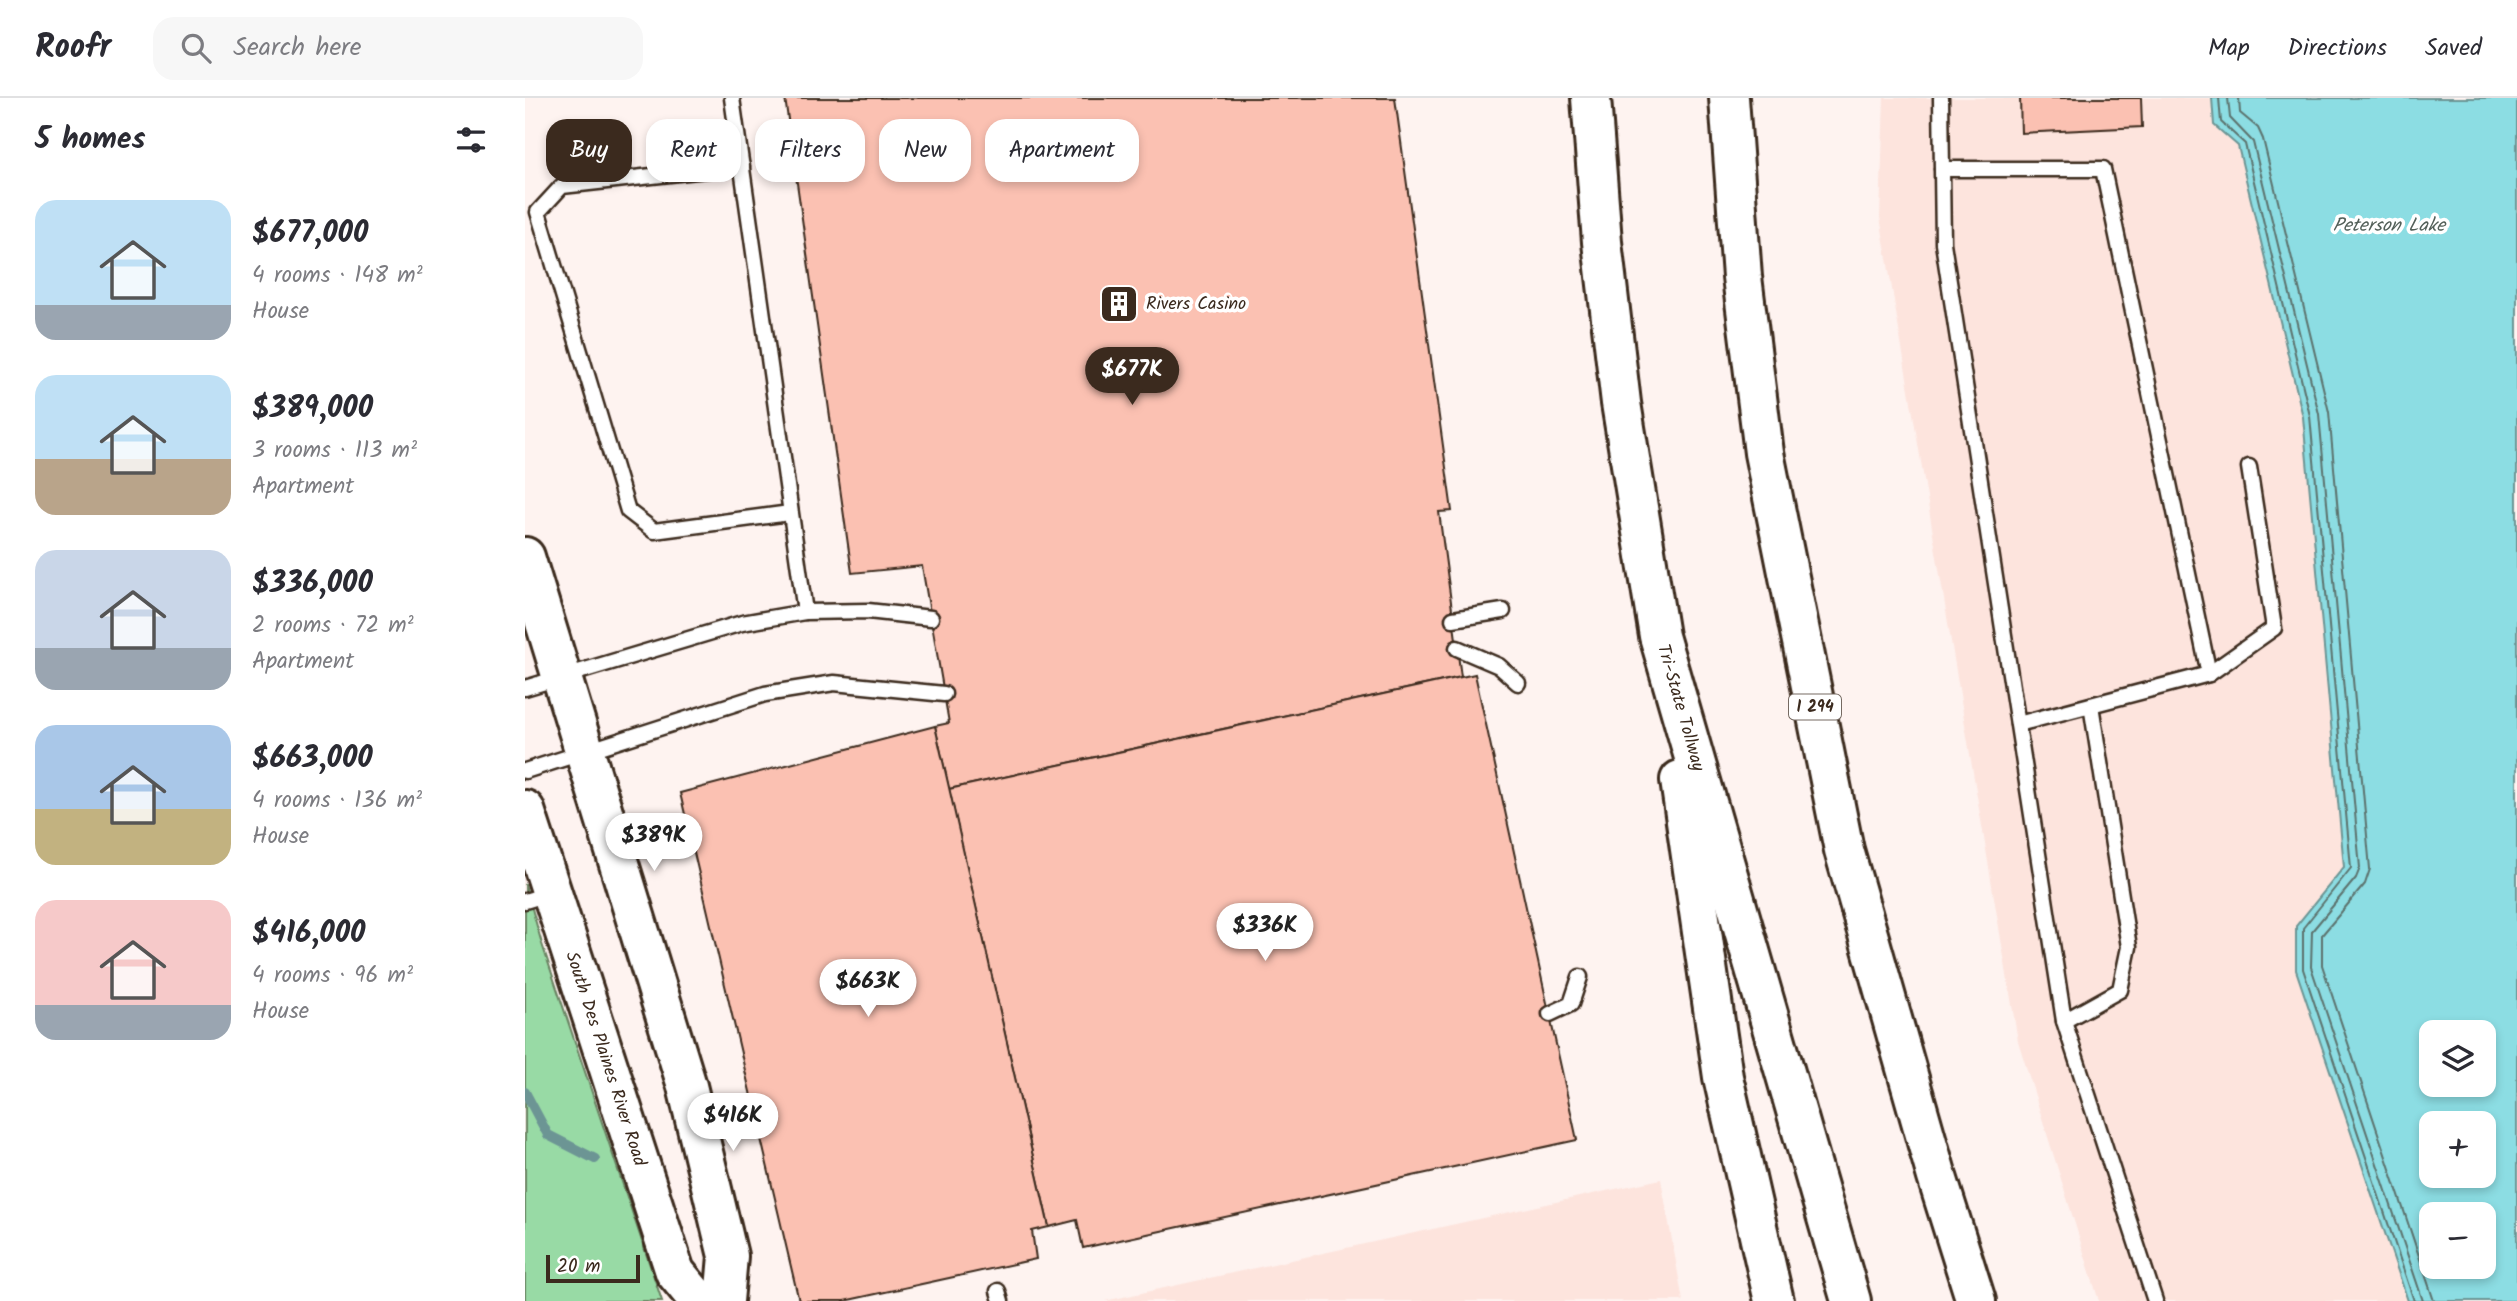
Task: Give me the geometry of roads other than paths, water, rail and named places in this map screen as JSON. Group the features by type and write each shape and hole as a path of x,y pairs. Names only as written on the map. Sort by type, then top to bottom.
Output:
{"main road":[{"name":"Tri-State Tollway","path":"1591,98 1602,242 1619,390 1659,636 1851,1301"},
{"name":"I 294","path":"1729,98 1742,277 1763,453 1844,850 1937,1177 1976,1301"},
{"path":"525,557 687,1086 727,1256 724,1301"},
{"path":"1659,636 1723,1077 1774,1301"},
{"name":"South Des Plaines River Road","path":"525,810 538,897 675,1272 699,1301"}],"lane":[{"path":"732,98 805,612"},
{"path":"1941,98 1943,243 2064,1021 2155,1301"},
{"path":"742,166 562,186 538,212 628,510 654,531 790,513"},
{"path":"1942,169 2103,169 2209,674"},
{"path":"2018,724 2209,674 2274,628 2249,467"},
{"path":"525,688 743,623 805,612 868,611 931,618"},
{"path":"1454,619 1503,611"},
{"path":"1457,648 1499,666 1518,682"},
{"path":"525,771 765,694 834,683 944,694"},
{"path":"2064,1021 2120,989 2129,947 2091,705"},
{"path":"1549,1014 1571,1004 1580,977"}],"water":[{"name":"Peterson Lake","path":"2212,98 2517,98 2517,1301 2408,1301 2296,970 2296,926 2344,867 2303,417 2238,146 2214,125"}],"waterway":[{"path":"525,1092 548,1135 595,1159"}],"place":[{"name":"Rivers Casino","path":"1119,304"}]}
